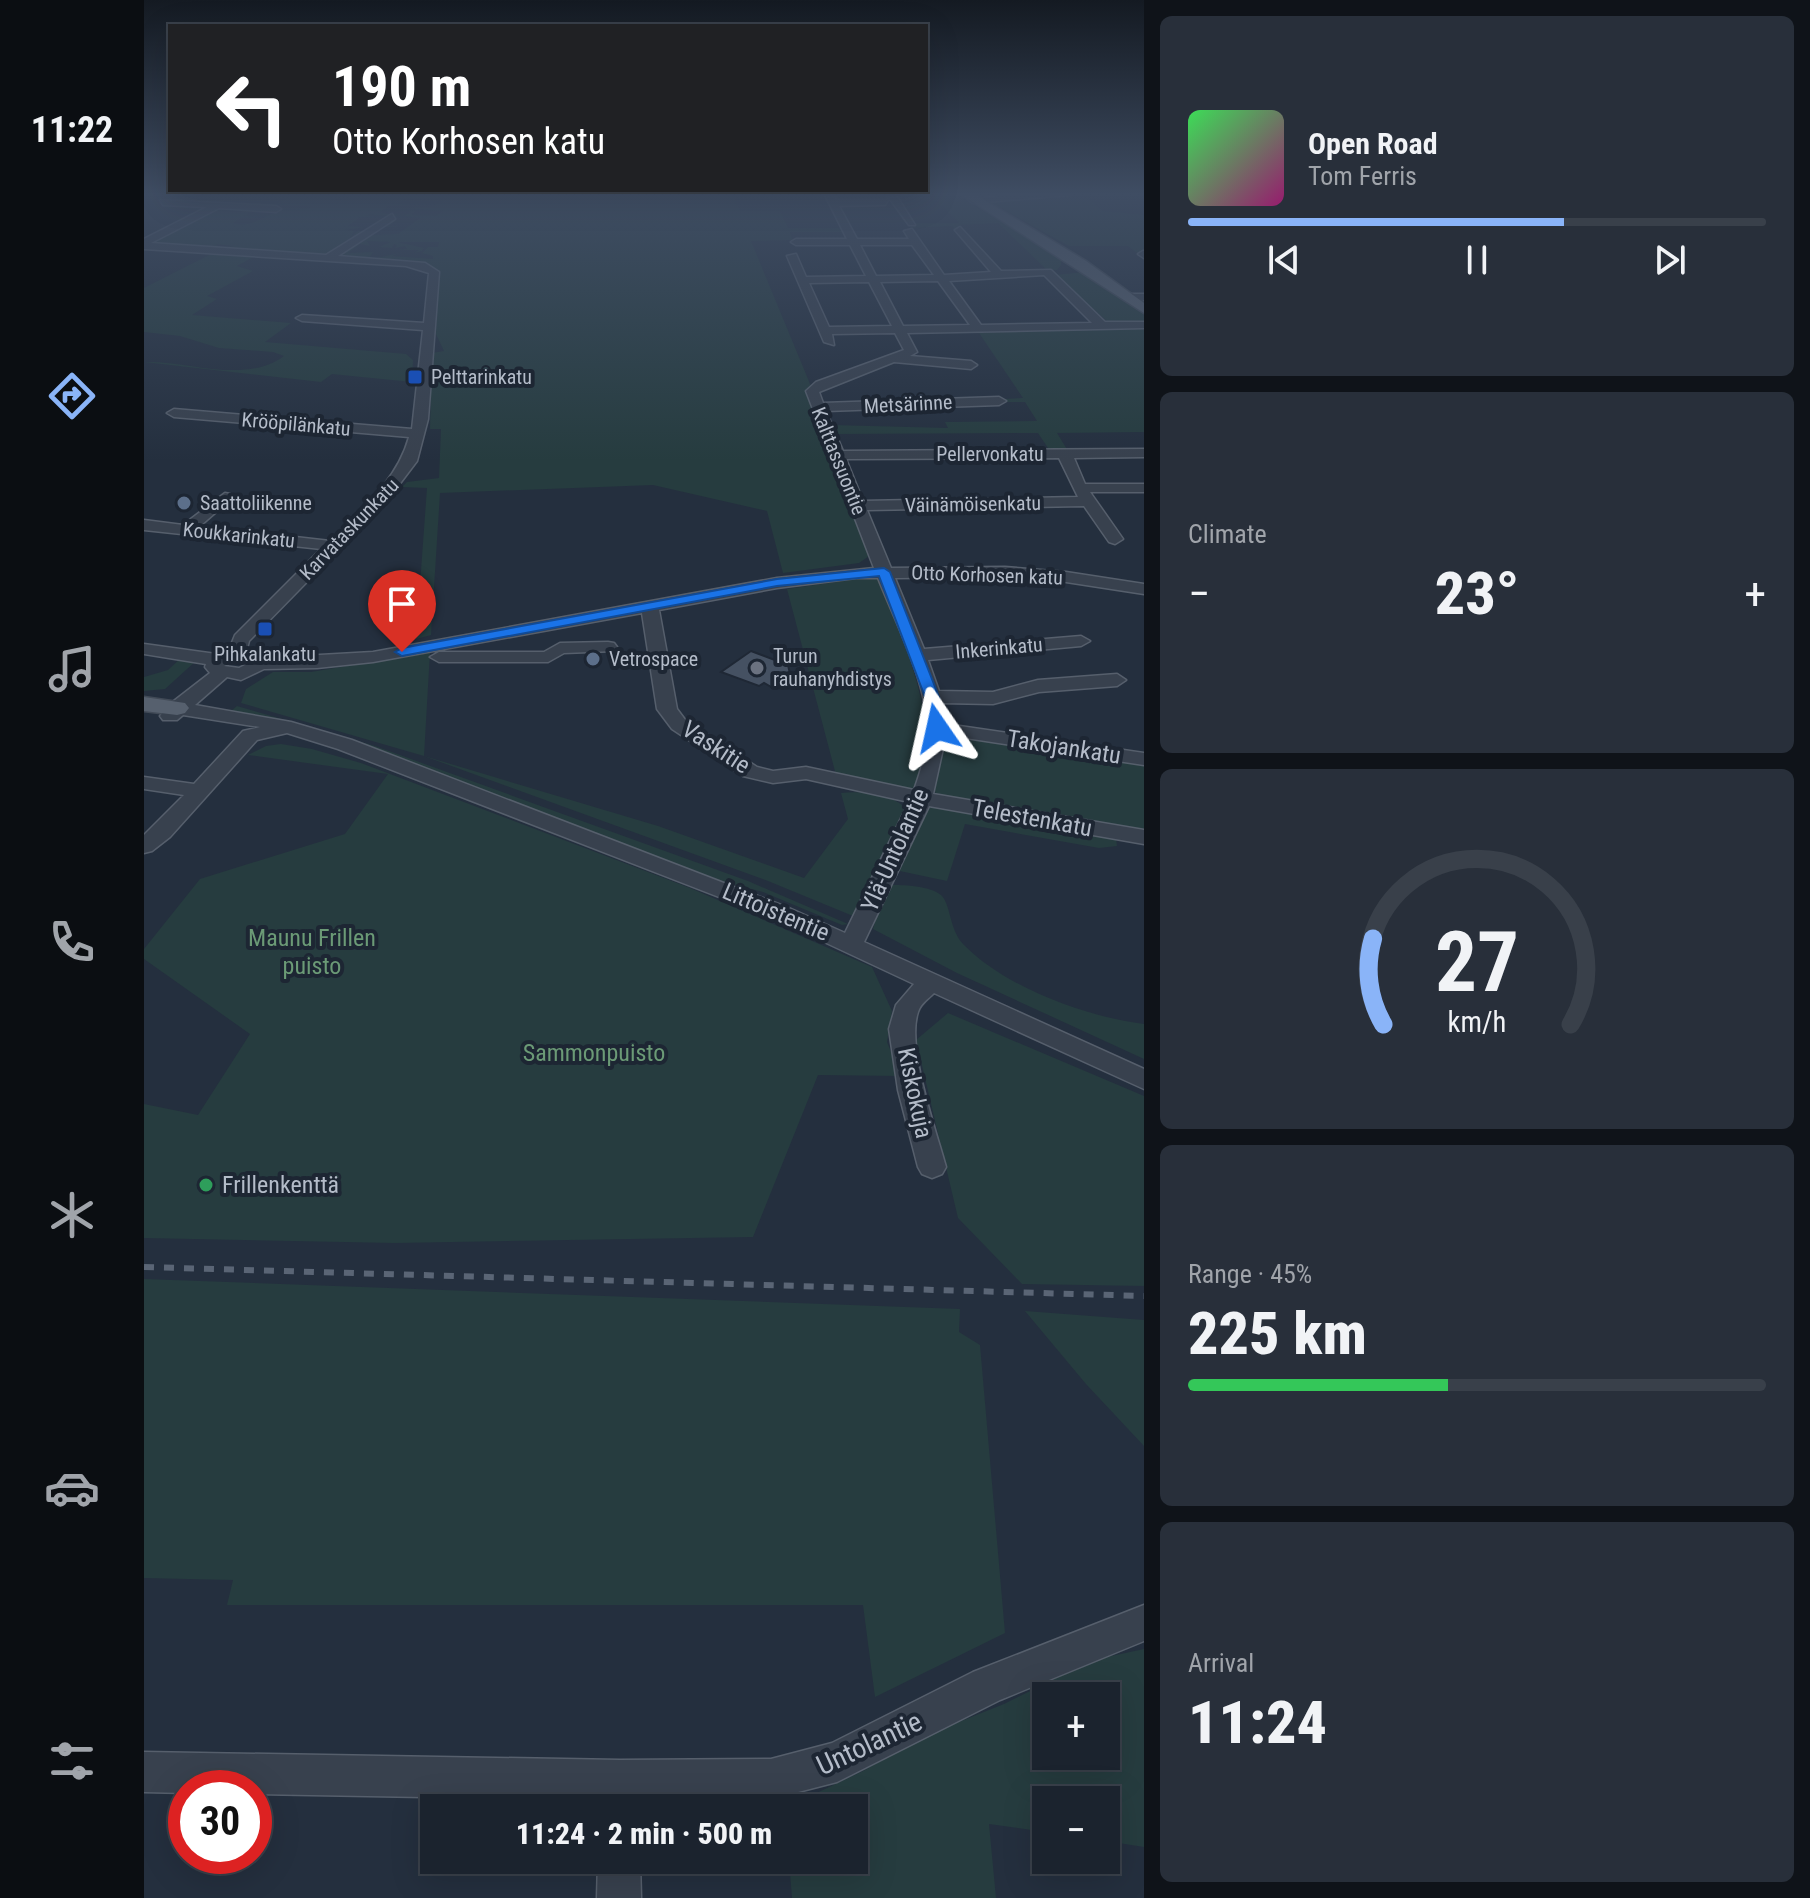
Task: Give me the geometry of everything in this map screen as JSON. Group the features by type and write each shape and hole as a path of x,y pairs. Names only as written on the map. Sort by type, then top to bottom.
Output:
{"main road":[{"path":"1114,284 1137,297 1144,309"},
{"name":"Littoistentie","path":"144,704 162,715"}],"street":[{"name":"Karvataskunkatu","path":"237,653 241,639 397,479 410,461 419,434 432,284"},
{"path":"805,284 828,336 977,327 1144,325"},
{"path":"875,284 911,352 896,359"},
{"path":"944,284 977,327"},
{"path":"1059,284 1102,326"},
{"path":"302,318 429,327"},
{"path":"896,359 971,365"},
{"name":"Kalttassuontie","path":"884,572 812,391 896,359"},
{"name":"Metsärinne","path":"817,407 999,401"},
{"name":"Krööpilänkatu","path":"174,413 419,434"},
{"name":"Pellervonkatu","path":"837,455 1144,453"},
{"path":"1065,454 1084,494 1115,539"},
{"name":"Väinämöisenkatu","path":"858,506 1144,488"},
{"path":"186,530 225,497"},
{"name":"Koukkarinkatu","path":"144,525 333,546"},
{"name":"Otto Korhosen katu","path":"261,664 317,663 373,657 777,583 884,572 1034,574 1144,589"},
{"name":"Ylä-Untolantie","path":"850,944 861,928 920,798 936,752 937,728 932,697 884,572"},
{"name":"Vaskitie","path":"650,607 667,709 679,725 750,772 773,777 806,773 920,798"},
{"name":"Inkerinkatu","path":"917,655 1081,641"},
{"path":"439,657 548,657 560,648 608,647"},
{"path":"144,649 219,666 241,674 261,664 256,655 237,653 219,666 162,715"},
{"path":"932,697 993,698 1038,686 1117,680"},
{"name":"Littoistentie","path":"162,715 236,716 295,728 369,752 399,767 722,888 1144,1080"},
{"name":"Littoistentie","path":"162,715 399,767"},
{"path":"236,716 249,726 250,735"},
{"path":"144,846 162,832 250,735 295,728"},
{"name":"Takojankatu","path":"937,728 1144,759"},
{"path":"144,783 199,791"},
{"name":"Telestenkatu","path":"920,798 1144,837"},
{"name":"Kiskokuja","path":"932,982 904,1011 902,1025 905,1059 932,1167"},
{"name":"Untolantie","path":"144,1772 620,1794 805,1772 837,1762 1037,1664 1144,1623"},
{"path":"619,1874 619,1898"}],"green space":[{"path":"153,284 230,284 207,296 217,299 192,315 291,323 265,342 406,354 413,360 412,382 332,374 321,382 144,362 234,370 269,365 284,356 273,352 219,348 180,336 144,332 144,288"},
{"path":"438,284 769,284 808,379 811,387 808,392 872,554 859,563 783,573 767,511 653,485 440,493 431,635 416,639 427,488 402,487 407,482 439,478 441,429 430,429 432,353 444,351 436,334"},
{"path":"1065,284 1101,284 1144,315 1144,322 1108,322"},
{"path":"977,330 1144,330 1144,432 1057,433 1068,451 1050,451 1038,433 834,434 831,425 948,428 945,422 1037,421 1025,402 1005,402 1003,399 1023,398"},
{"path":"871,577 881,580 919,689 925,721 927,751 923,775 910,792 836,775 787,589"},
{"path":"430,652 424,756 241,703 246,689 273,672 311,672"},
{"path":"181,658 197,660 165,689 144,691 144,677 168,670"},
{"path":"237,706 375,746 748,881 848,924 842,925 763,892 725,882 421,768 279,721 231,711"},
{"path":"949,736 1144,765 1144,832 941,797 930,788"},
{"name":"Sammonpuisto","path":"281,744 361,763 690,888 872,967 892,1011 887,1042 901,1076 818,1075 753,1237 395,1243 144,1238 144,1104 198,1115 250,1034 144,959 144,949 200,879 345,834 388,774 248,755 266,746"},
{"path":"424,756 658,826 804,878 848,819 841,793 885,796 906,809 858,913 853,916 768,881"},
{"path":"927,808 1116,838 1117,846 1099,848 965,824 947,881 895,870"},
{"path":"893,885 924,888 941,895 947,904 955,932 964,945 1001,974 1024,987 1097,1015 1144,1024 1144,1059 957,973 873,929 885,888"},
{"path":"948,1013 1144,1096 1144,1286 1022,1284 958,1218 916,1040"},
{"path":"144,1279 960,1309 959,1332 980,1345 1005,1633 875,1697 863,1605 227,1605 233,1580 144,1578"},
{"path":"1025,1311 1144,1320 1144,1446 1086,1384"},
{"path":"1144,1649 1144,1847 1120,1843 1120,1786 1032,1786 1032,1830 989,1824 996,1898 792,1898 790,1874 868,1874 868,1794 815,1794 924,1736 1032,1690 1032,1770 1120,1770 1120,1682 1048,1682 1093,1660"}],"building":[{"name":"Turun rauhanyhdistys","path":"751,651 788,665 791,678 784,685 773,688 721,672"}],"railway":[{"path":"144,1267 1144,1296"}],"place":[{"name":"Pelttarinkatu","path":"415,377"},
{"name":"Saattoliikenne","path":"184,503"},
{"name":"Pihkalankatu","path":"265,629"},
{"name":"Vetrospace","path":"593,659"},
{"name":"Turun rauhanyhdistys","path":"757,668"},
{"name":"Frillenkenttä","path":"206,1185"}],"route":[{"path":"402,652 777,583 884,572 932,697 937,728"}],"park label":[{"name":"Maunu Frillen puisto","path":"312,952"}]}
